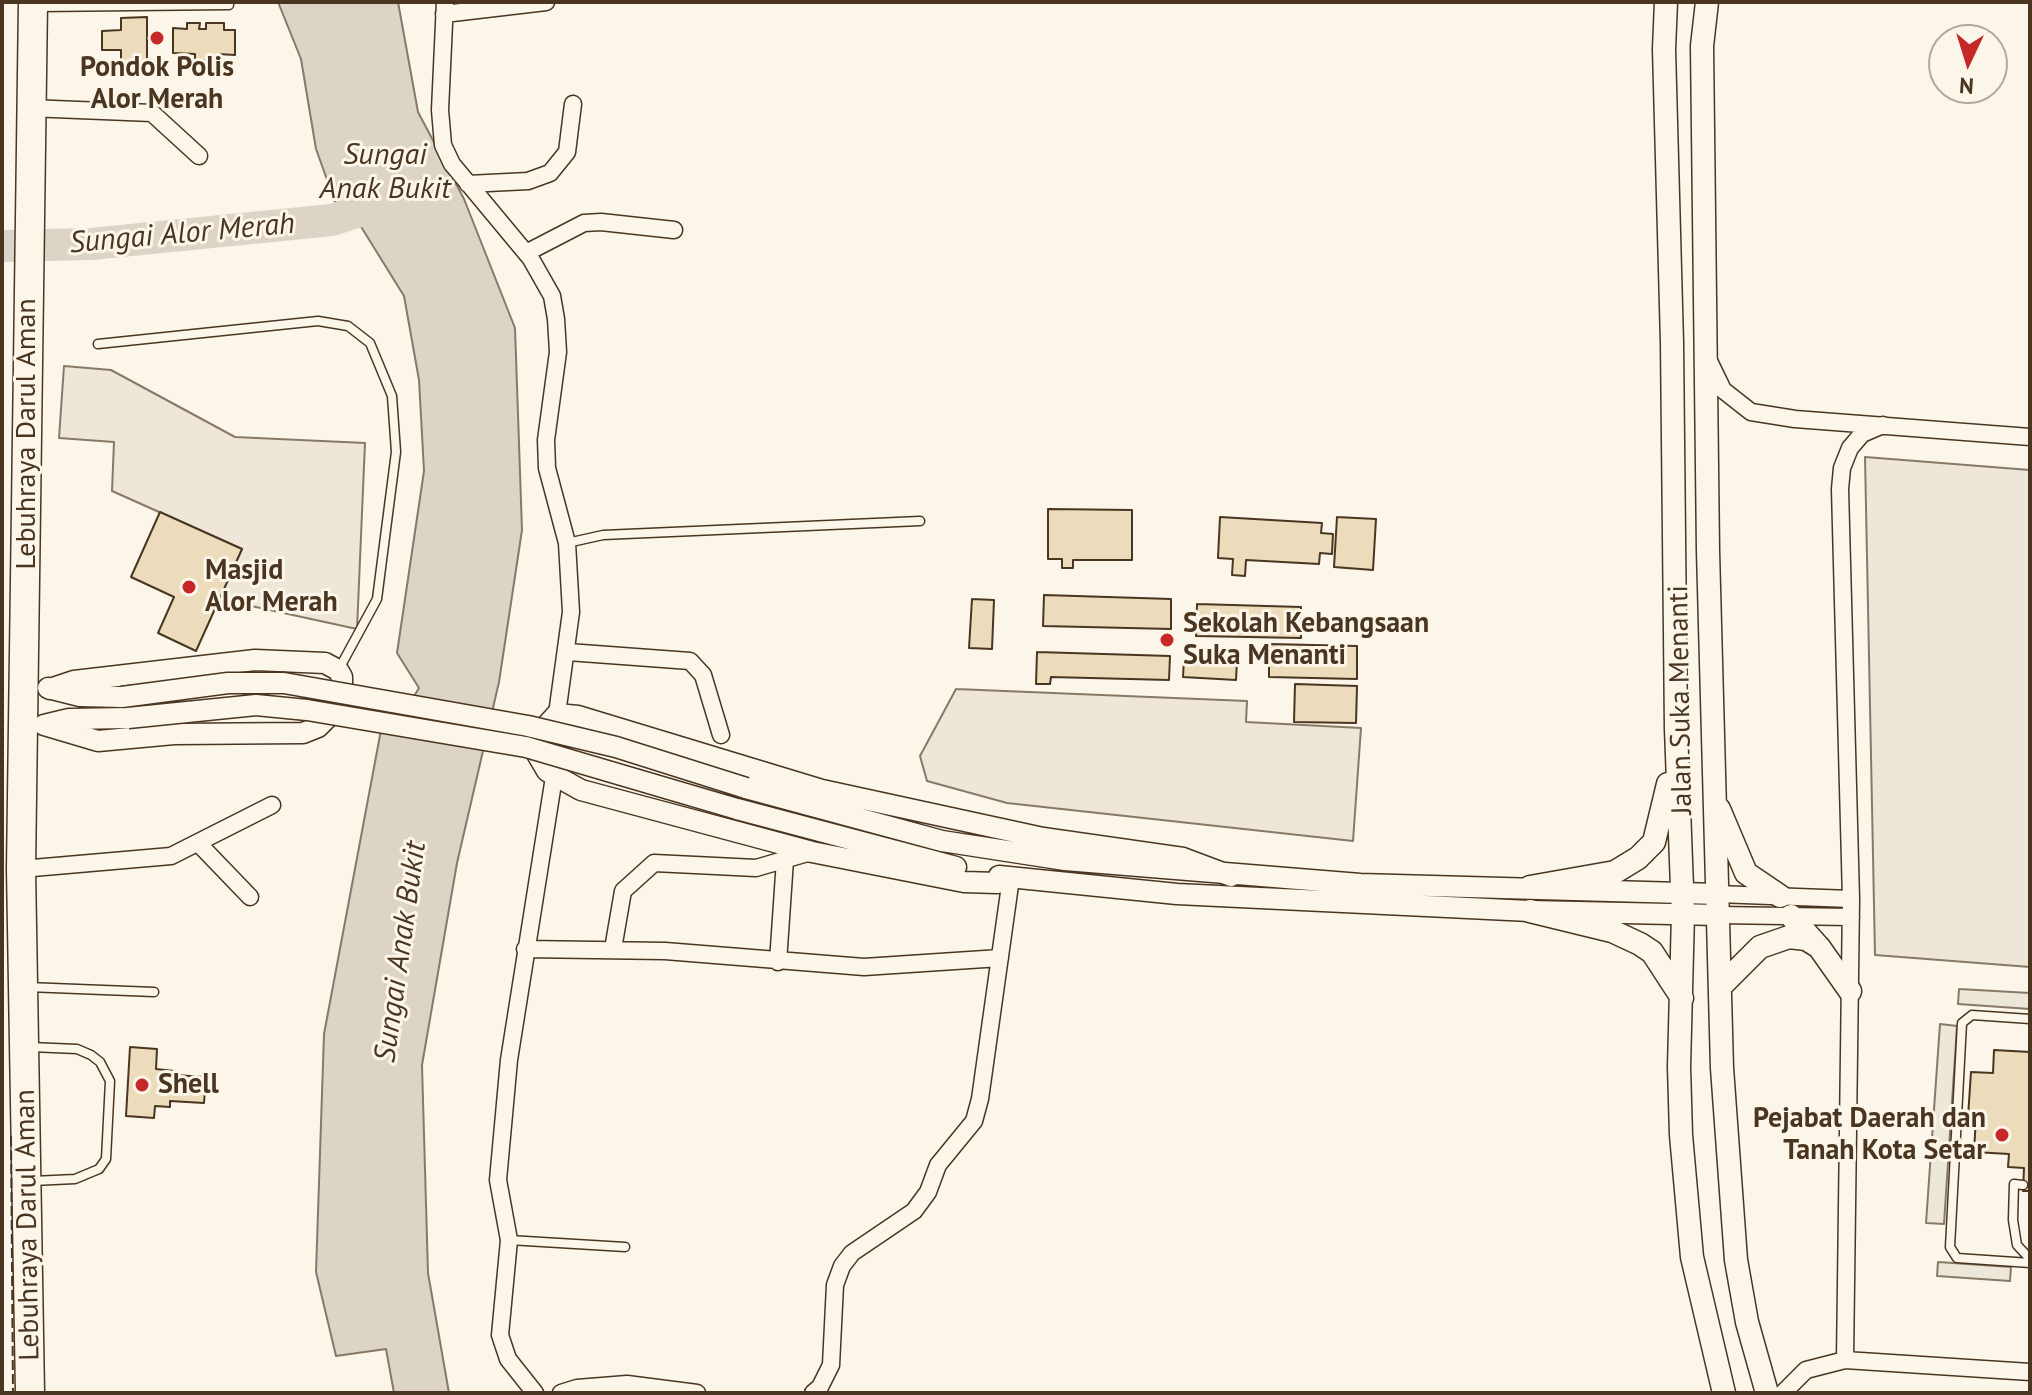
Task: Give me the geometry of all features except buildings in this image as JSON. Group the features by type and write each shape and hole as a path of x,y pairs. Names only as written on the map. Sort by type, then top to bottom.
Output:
{"highway":[{"name":"Lebuhraya Darul Aman","path":"30,1393 21,869 34,729 25,667 29,108 33,4"}],"main road":[{"name":"Jalan Suka Menanti","path":"1666,2 1664,49 1672,343 1676,729 1682,903 1679,1067 1684,1194 1703,1310 1724,1393"},
{"name":"Jalan Suka Menanti","path":"1707,2 1702,46 1713,793 1727,1169 1736,1260 1747,1322 1767,1393"},
{"path":"1530,887 1615,872 1638,858 1654,842 1664,809 1676,729"},
{"path":"1713,793 1746,873 1780,896"},
{"path":"1530,911 1612,931 1640,944 1652,952 1682,998"},
{"path":"1791,916 1819,947 1850,991"},
{"path":"1721,986 1751,954 1771,942 1789,937 1806,939 1819,947"}],"street":[{"path":"546,2 444,8 440,128 452,164 526,253 552,296 556,319 558,352 546,440 547,468 567,543 571,587 568,652 557,714 542,726 536,744 541,763 554,777 581,790 812,852 964,882 997,883 1011,878"},
{"path":"468,184 528,181 550,173 567,152 573,104"},
{"path":"29,108 152,113 199,156"},
{"path":"526,253 584,223 609,222 674,230"},
{"path":"1707,358 1723,390 1751,412 2030,437"},
{"path":"1845,1360 1851,899 1840,489 1842,468 1850,448 1862,434 1883,425"},
{"path":"568,652 690,661 703,675 721,735"},
{"path":"34,729 98,741 174,734 303,733 318,727 339,702 342,691 338,670 325,663 255,660 74,681 50,689"},
{"path":"25,667 50,689 80,696 122,697 228,683 284,683 528,726 616,747 820,810 991,851 1231,876 1360,884 1530,887 1718,904 1791,916 1851,917"},
{"path":"34,729 69,719 128,718 256,705 307,710 526,747 899,855 1011,878 1177,894 1530,911 1682,903"},
{"path":"557,714 578,716 695,754 836,794 1043,838 1203,862 1231,876"},
{"path":"535,1393 508,1359 500,1335 509,1240 498,1180 509,1060 554,777"},
{"path":"21,869 153,859 185,852 272,805"},
{"path":"199,844 250,897"},
{"path":"613,949 623,891 646,867 668,860 756,868 812,852"},
{"path":"778,962 785,860"},
{"path":"813,1393 820,1387 831,1365 835,1285 842,1266 852,1253 914,1211 928,1192 938,1165 974,1121 980,1099 1011,878"},
{"path":"1718,904 1780,896 1851,899"},
{"path":"525,949 613,949 888,967 1000,958"},
{"path":"1783,1393 1806,1370 1845,1360 2030,1372"},
{"path":"561,1393 604,1384 627,1384 697,1393"}],"lane":[{"path":"33,4 229,5"},
{"path":"98,344 318,321 348,326 370,343 392,396 396,452 377,599 338,670"},
{"path":"567,543 603,535 920,521"},
{"path":"23,987 154,992"},
{"path":"2030,1019 1972,1015 1962,1023 1950,1247 1957,1258 2030,1261"},
{"path":"25,1046 77,1049 100,1062 110,1081 106,1159 99,1169 75,1179 28,1182"},
{"path":"2023,1185 2014,1184 2013,1220 2017,1245 2030,1261"},
{"path":"509,1240 625,1247"}],"shaded area":[{"path":"64,366 111,370 235,437 365,443 357,629 219,599 242,549 112,491 114,442 59,438"},
{"path":"1865,457 2030,470 2030,967 1875,955"},
{"path":"956,689 1247,701 1246,722 1361,728 1353,841 1007,803 927,781 920,756"},
{"path":"1959,989 2030,993 2030,1009 1958,1004"},
{"path":"1940,1024 1957,1026 1944,1224 1926,1223"},
{"path":"1938,1262 2011,1267 2010,1281 1937,1276"}],"water":[{"name":"Sungai Anak Bukit","path":"278,2 398,2 418,112 464,199 515,328 522,530 499,682 457,863 422,1065 428,1273 449,1393 394,1393 386,1349 336,1356 316,1272 324,1034 384,714 405,711 419,688 397,653 424,471 419,380 404,296 360,225 332,220 335,202 316,149 301,59"}],"waterway":[{"name":"Sungai Alor Merah","path":"2,246 91,244 332,220 372,207"}],"fence":[{"path":"11,1136 13,1393"}],"place":[{"name":"Pondok Polis Alor Merah","path":"157,38"},
{"name":"Masjid Alor Merah","path":"189,587"},
{"name":"Sekolah Kebangsaan Suka Menanti","path":"1167,640"},
{"name":"Shell","path":"142,1085"},
{"name":"Pejabat Daerah dan Tanah Kota Setar","path":"2002,1135"}]}
